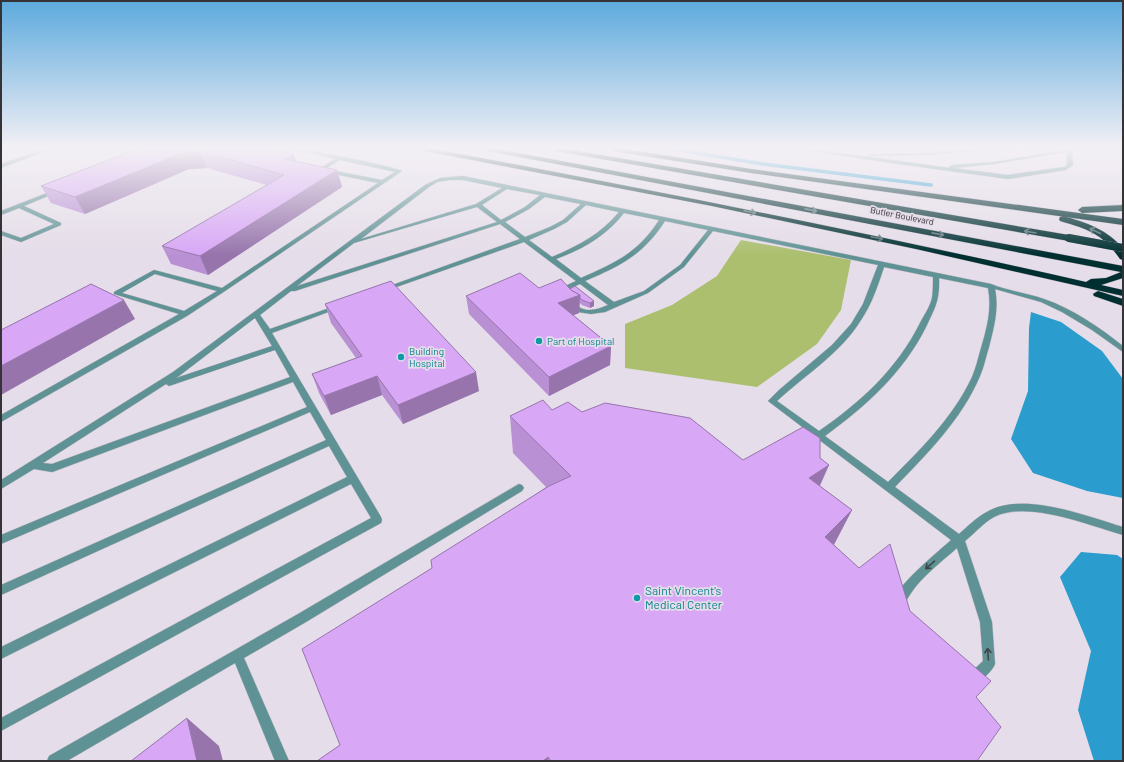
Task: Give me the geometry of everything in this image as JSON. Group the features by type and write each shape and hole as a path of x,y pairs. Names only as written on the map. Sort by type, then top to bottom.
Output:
{"highway":[{"path":"610,185 727,207 923,248 1123,293"},
{"name":"Butler Boulevard","path":"676,185 1123,269"},
{"name":"Butler Boulevard","path":"761,185 1123,248"},
{"path":"850,185 1123,222"},
{"path":"1007,206 1087,210 1123,208"},
{"path":"1007,206 1063,219 1091,229 1114,242 1123,256"},
{"path":"1046,276 1094,282 1116,278 1123,274"},
{"path":"1046,276 1123,303"}],"street":[{"path":"1,420 185,314 378,185"},
{"path":"1,485 157,387 202,356 429,185"},
{"path":"494,185 991,286 1042,301 1071,315 1099,331 1123,350"},
{"path":"350,244 478,205 506,187"},
{"path":"1,214 62,189"},
{"path":"287,292 501,222 527,208 544,195"},
{"path":"379,291 525,240 565,221 585,203"},
{"path":"478,205 613,305"},
{"path":"1,233 20,240 59,224 19,206"},
{"path":"551,259 577,250 593,240 609,228 623,211"},
{"path":"664,219 656,233 640,250 616,266 565,288 564,294 574,306 584,312 602,311 646,292 682,266 712,229"},
{"path":"882,264 871,293 854,325 821,360 791,383 772,401 960,541 986,622 989,664 970,680 964,678"},
{"path":"185,314 116,293 154,272 222,290"},
{"path":"818,436 846,418 873,395 904,359 920,332 935,299 936,275"},
{"path":"888,488 924,452 954,416 975,380 993,319 994,298 991,286"},
{"path":"268,332 342,305"},
{"path":"1,725 377,520 268,332 256,315"},
{"path":"157,387 276,347"},
{"path":"33,466 52,468 295,378"},
{"path":"1,540 312,408"},
{"path":"1,590 331,441"},
{"path":"1,653 353,479"},
{"path":"54,761 238,655 519,488"},
{"path":"900,614 900,599 918,575 989,515 1005,509 1046,509 1123,531"},
{"path":"238,655 282,761"}],"green space":[{"path":"741,240 851,260 841,310 817,344 757,387 625,368 625,324 672,305 717,276"}],"water":[{"path":"1031,312 1061,322 1102,351 1123,379 1123,498 1087,491 1033,473 1011,439 1028,391 1029,328"},
{"path":"1081,552 1117,555 1123,559 1123,761 1094,761 1078,710 1091,651 1060,577"}],"building":[{"path":"45,185 105,185 75,197 41,186"},
{"path":"268,185 314,185 200,256 162,246"},
{"name":"Part of Hospital","path":"520,273 539,288 561,279 571,290 580,295 558,303 611,346 549,377 466,296"},
{"name":"Building Hospital","path":"391,281 476,372 398,405 377,376 324,396 312,374 362,356 325,304"},
{"path":"91,284 124,300 1,366 1,330"},
{"path":"575,286 594,301 590,303 582,300 580,295 570,289"},
{"name":"Saint Vincent's Medical Center","path":"543,400 552,410 568,402 582,412 605,403 690,418 743,460 803,427 820,438 820,458 829,465 809,478 852,510 825,537 859,568 890,544 910,611 991,681 976,697 1001,727 977,761 551,761 548,757 543,761 317,761 340,745 302,649 432,568 431,560 549,486 571,476 510,416"},
{"path":"187,718 197,761 131,761"}],"place":[{"name":"Part of Hospital","path":"539,341"},
{"name":"Building Hospital","path":"401,357"},
{"name":"Saint Vincent's Medical Center","path":"637,598"}]}
